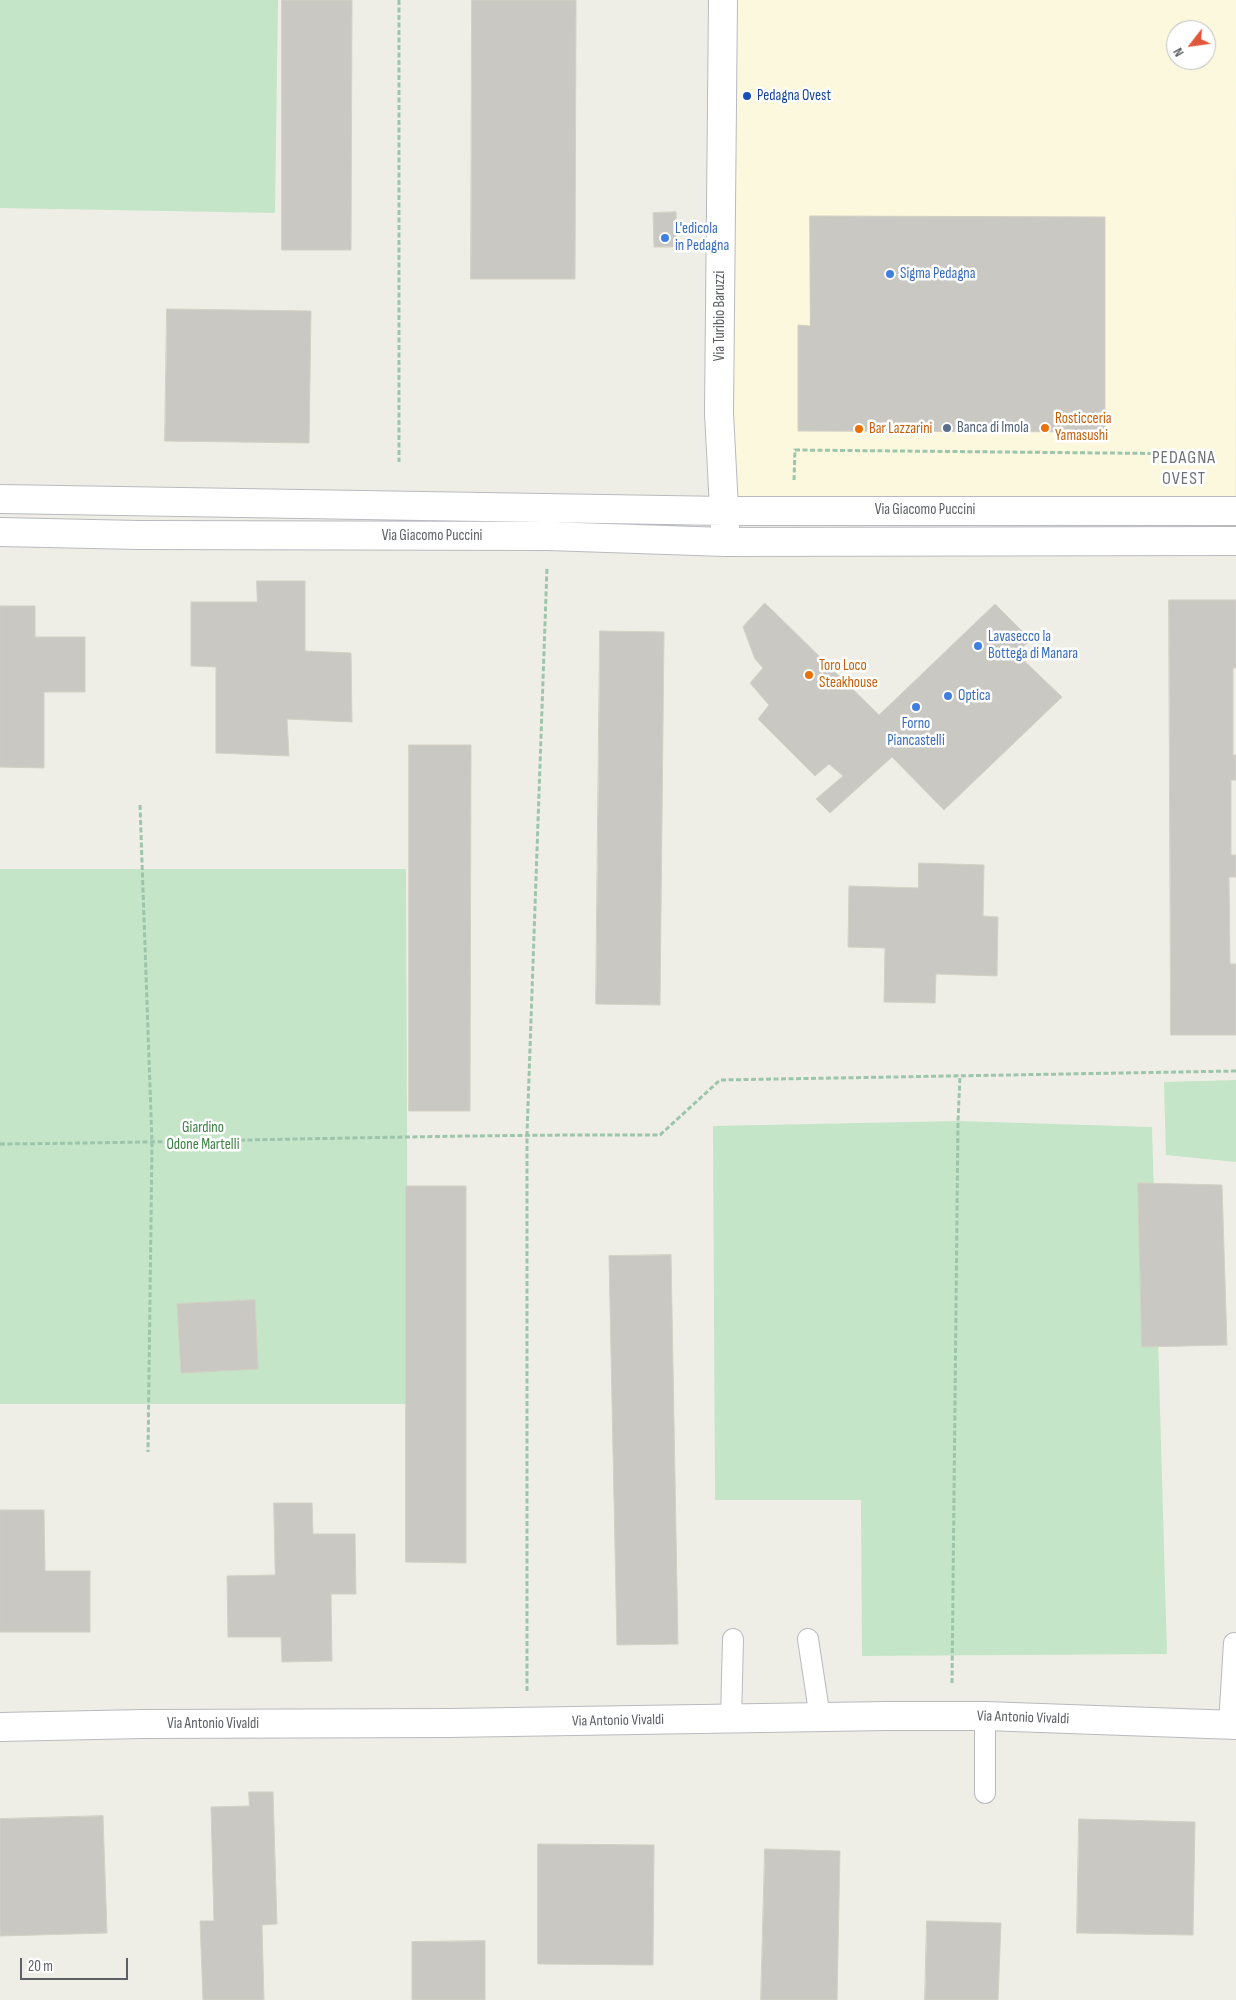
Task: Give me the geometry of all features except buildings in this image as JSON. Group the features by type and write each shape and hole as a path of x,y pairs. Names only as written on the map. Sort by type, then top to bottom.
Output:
{"street":[{"name":"Via Turibio Baruzzi","path":"722,0 719,413 725,511"},
{"name":"Via Giacomo Puccini","path":"0,499 725,511 1236,511"},
{"path":"42,500 43,533"},
{"path":"139,535 140,502"},
{"path":"1125,510 1125,542"},
{"path":"725,511 725,542"},
{"path":"1207,511 1207,541"},
{"name":"Via Giacomo Puccini","path":"0,532 139,535 548,536 725,542 1236,541"},
{"name":"Via Antonio Vivaldi","path":"0,1727 985,1716 1232,1725"}],"lane":[{"path":"731,1719 733,1639"},
{"path":"808,1639 820,1718"},
{"path":"1232,1725 1234,1643"},
{"path":"985,1716 985,1793"}],"path":[{"path":"398,0 399,462"},
{"path":"794,483 795,450 1208,454"},
{"path":"527,1691 527,1134 547,559"},
{"path":"140,805 152,1143 148,1452"},
{"path":"0,1144 152,1143 527,1134 660,1134 720,1080 1236,1072"},
{"path":"952,1690 960,1076"}],"shaded area":[{"path":"728,0 1236,0 1235,511 723,504"}],"green space":[{"path":"0,0 278,0 275,213 0,208"},
{"name":"Giardino Odone Martelli","path":"0,869 406,869 408,1404 0,1404"},
{"path":"1236,1080 1236,1162 1166,1155 1164,1082"},
{"path":"958,1121 1152,1127 1167,1654 862,1656 861,1500 715,1500 713,1126"}],"place":[{"name":"Pedagna Ovest","path":"747,96"},
{"name":"L'edicola in Pedagna","path":"665,238"},
{"name":"Sigma Pedagna","path":"890,274"},
{"name":"Banca di Imola","path":"947,428"},
{"name":"Rosticceria Yamasushi","path":"1045,428"},
{"name":"Bar Lazzarini","path":"859,429"},
{"name":"Lavasecco la Bottega di Manara","path":"978,646"},
{"name":"Toro Loco Steakhouse","path":"809,675"},
{"name":"Optica","path":"948,696"},
{"name":"Forno Piancastelli","path":"916,707"}],"district":[{"name":"PEDAGNA OVEST","path":"1184,468"}]}
